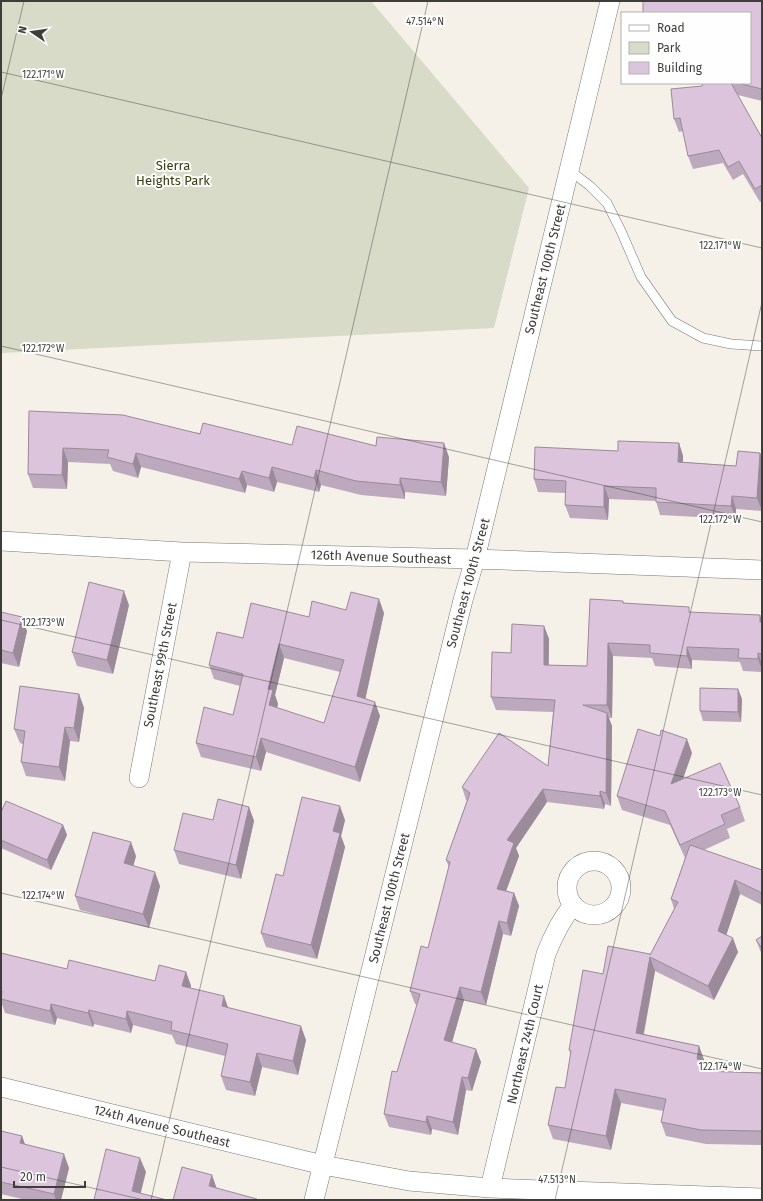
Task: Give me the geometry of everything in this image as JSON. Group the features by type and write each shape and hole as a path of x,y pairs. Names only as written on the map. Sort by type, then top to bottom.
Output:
{"street":[{"name":"Southeast 100th Street","path":"314,1200 461,608 475,560 610,1"},
{"name":"126th Avenue Southeast","path":"1,541 182,552 762,570"},
{"name":"Southeast 99th Street","path":"139,778 182,552"},
{"name":"Northeast 24th Court","path":"490,1188 546,954 555,932 565,914 573,905"},
{"name":"124th Avenue Southeast","path":"1,1087 323,1165 409,1181 490,1188 762,1198"}],"lane":[{"path":"569,170 590,186 607,203 641,277 672,322 703,338 731,344 762,346"}],"green space":[{"name":"Sierra Heights Park","path":"1,1 371,1 529,188 494,328 1,353"}],"building":[{"path":"643,1 762,1 762,89 741,84 751,84 751,12 643,12"},
{"path":"703,84 732,84 762,138 762,185 755,189 739,161 728,167 719,150 688,156 680,118 674,119 671,89 702,86"},
{"path":"29,411 123,415 200,434 203,423 292,445 297,426 376,446 377,437 444,443 441,482 400,478 400,485 356,481 316,470 314,478 272,467 269,478 242,471 239,479 136,453 133,464 107,457 109,450 63,448 62,475 28,474"},
{"path":"618,441 679,443 678,462 736,466 738,451 760,453 757,498 732,496 731,506 656,502 656,488 604,486 604,507 565,505 566,481 534,479 535,447 618,451"},
{"path":"89,582 124,591 107,660 72,652"},
{"path":"351,592 379,599 357,696 375,702 355,767 261,738 256,757 196,743 204,707 233,715 243,674 209,665 217,632 243,638 251,603 309,617 312,601 346,610","holes":["279,644 344,660 324,723 269,705 273,690 268,689"]},
{"path":"590,599 623,601 623,603 689,607 689,612 760,615 760,622 762,622 762,654 758,653 758,659 738,658 739,649 687,647 687,656 650,653 650,645 608,643 607,705 583,705 607,713 606,793 600,791 600,796 543,789 507,840 514,843 497,889 514,893 507,923 499,921 481,992 460,987 444,1040 476,1049 468,1078 462,1077 453,1122 427,1116 426,1122 384,1114 392,1071 397,1072 420,994 410,991 421,946 428,948 450,862 446,860 470,793 462,787 499,733 548,766 555,700 491,697 492,652 511,653 512,624 544,626 544,665 587,666"},
{"path":"1,612 22,617 13,653 1,650"},
{"path":"20,686 79,694 74,728 65,727 59,767 21,762 25,731 14,729"},
{"path":"700,688 738,689 738,712 700,711"},
{"path":"638,729 660,736 661,730 687,739 671,784 720,763 740,807 721,815 725,824 680,845 665,811 617,796"},
{"path":"302,797 340,806 333,831 340,833 311,945 261,933 276,874 283,876"},
{"path":"218,799 249,807 236,865 174,850 183,813 213,820"},
{"path":"6,801 63,825 47,860 1,840 1,812"},
{"path":"93,832 131,842 124,863 155,872 143,914 75,896"},
{"path":"690,845 762,870 762,893 735,880 718,931 733,938 708,986 650,957 636,1033 699,1046 697,1059 704,1060 701,1071 762,1073 762,1131 701,1130 661,1122 666,1099 615,1089 606,1136 548,1125 556,1087 565,1088 571,1051 569,1050 583,970 603,974 608,946 650,955 678,902 671,899"},
{"path":"762,936 762,948 756,940"},
{"path":"1,953 67,969 69,960 155,981 159,965 186,972 182,986 224,996 222,1006 301,1026 293,1061 257,1053 250,1082 221,1076 228,1044 171,1030 172,1022 127,1011 126,1019 89,1010 88,1013 51,1004 50,1011 1,999"},
{"path":"1,1131 22,1136 20,1143 64,1154 54,1194 1,1182"},
{"path":"106,1149 140,1158 132,1191 167,1200 94,1200"},
{"path":"182,1167 212,1175 209,1186 257,1199 173,1200"}]}
